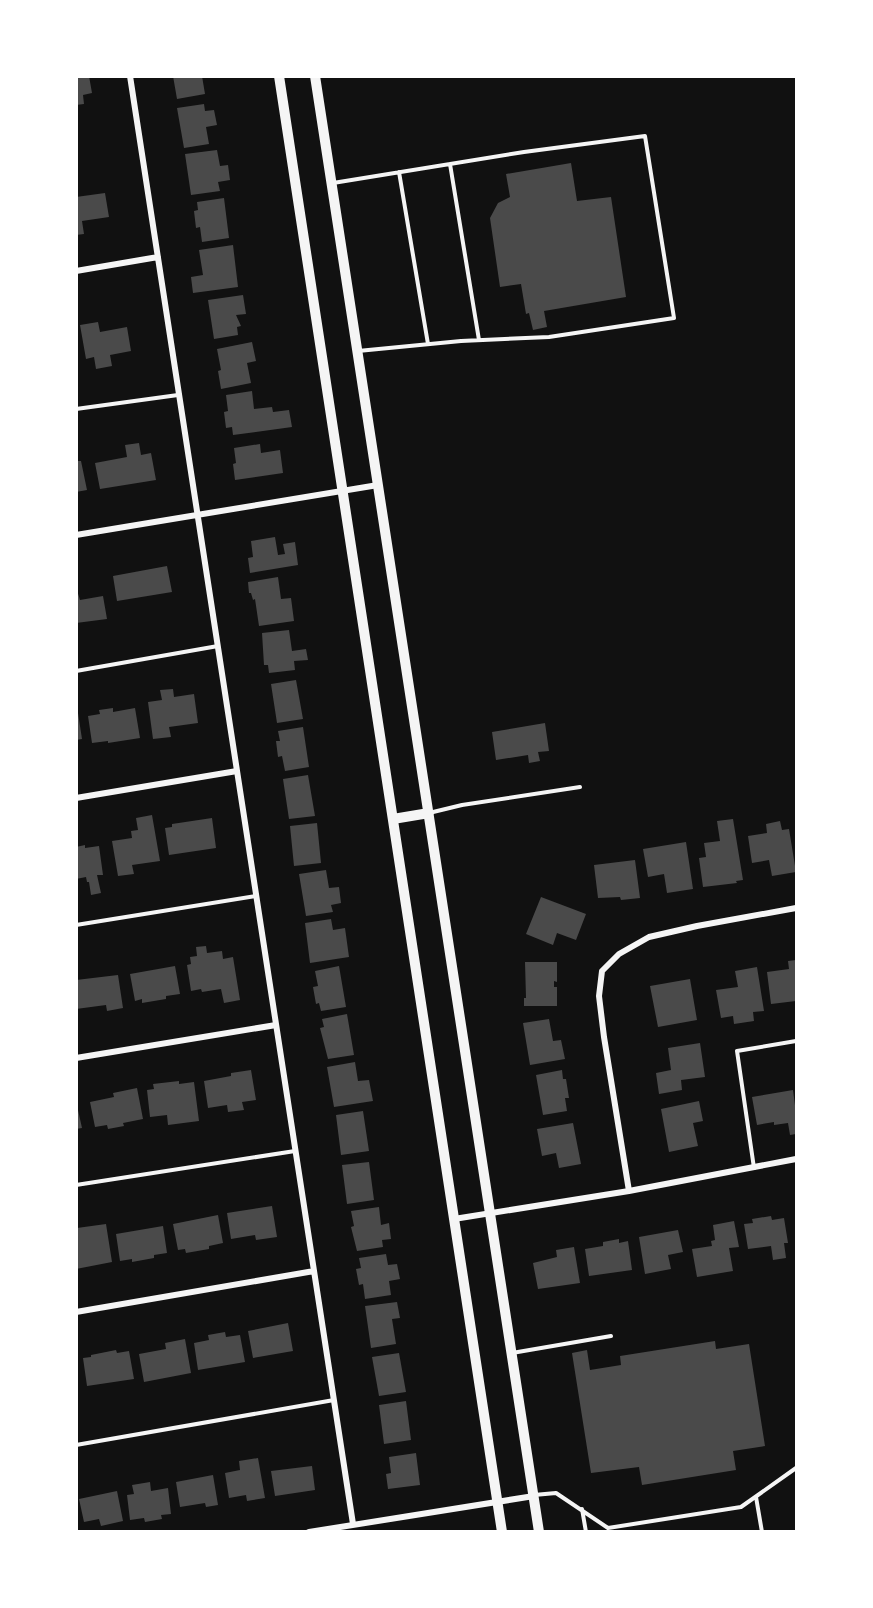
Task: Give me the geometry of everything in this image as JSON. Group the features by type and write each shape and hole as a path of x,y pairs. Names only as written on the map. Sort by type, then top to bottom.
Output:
{"main road":[{"path":"279,76 502,1532"},
{"path":"315,76 539,1532"},
{"path":"393,819 429,813"}],"street":[{"path":"130,76 353,1524"},
{"path":"76,271 158,258"},
{"path":"76,535 378,485"},
{"path":"76,798 237,771"},
{"path":"629,1191 604,1037 599,996 602,971 619,954 649,937 796,908"},
{"path":"76,1058 276,1025"},
{"path":"454,1219 629,1191 796,1159"},
{"path":"76,1312 314,1271"},
{"path":"309,1532 534,1496"}],"lane":[{"path":"332,183 645,136 674,318 549,337 479,340 357,351"},
{"path":"450,164 479,340"},
{"path":"399,172 428,344"},
{"path":"76,409 179,395"},
{"path":"76,671 218,646"},
{"path":"429,813 462,805 580,787"},
{"path":"76,925 256,896"},
{"path":"754,1168 737,1051 796,1041"},
{"path":"76,1185 296,1150"},
{"path":"512,1353 611,1336"},
{"path":"76,1445 334,1400"},
{"path":"534,1496 556,1493 608,1528 741,1508 796,1468"},
{"path":"756,1497 762,1532"},
{"path":"582,1509 586,1532"}],"building":[{"path":"76,76 89,76 92,93 83,95 84,104 76,105"},
{"path":"173,76 202,76 205,94 177,99"},
{"path":"204,104 205,111 214,110 217,125 206,127 209,144 184,148 177,108"},
{"path":"217,150 220,166 228,165 230,180 218,182 220,191 191,195 185,154"},
{"path":"571,163 577,201 611,197 626,297 544,311 547,327 533,330 529,313 526,314 521,284 500,287 490,218 498,203 510,197 506,174"},
{"path":"105,193 109,217 82,221 84,234 76,235 76,197"},
{"path":"224,198 229,238 202,242 200,227 196,228 194,211 198,210 197,202"},
{"path":"233,245 238,287 193,293 191,277 203,275 199,250"},
{"path":"243,295 246,314 236,315 241,326 237,327 238,335 214,339 208,300"},
{"path":"98,322 100,332 127,327 131,351 110,355 112,366 96,369 94,357 86,359 80,325"},
{"path":"252,342 256,361 247,363 251,383 221,389 218,371 221,370 217,349"},
{"path":"252,391 254,409 272,407 273,412 289,410 292,427 233,435 232,427 226,428 224,412 228,411 226,395"},
{"path":"139,443 141,455 151,453 156,480 100,489 95,463 127,457 125,445"},
{"path":"260,444 261,453 280,450 283,473 235,480 234,448"},
{"path":"76,461 81,461 87,490 76,492"},
{"path":"275,537 278,555 285,554 283,544 295,542 298,565 250,573 248,558 253,557 251,541"},
{"path":"167,566 172,592 117,601 113,576"},
{"path":"278,577 281,599 291,598 294,621 259,626 255,599 253,600 249,593 248,582"},
{"path":"76,587 80,600 103,596 107,619 76,623"},
{"path":"289,630 292,651 306,649 308,660 294,661 295,670 269,673 268,665 264,665 262,633"},
{"path":"296,680 303,719 277,723 271,684"},
{"path":"173,689 174,697 194,694 198,723 169,727 171,737 153,739 148,702 162,700 160,690"},
{"path":"113,708 113,712 135,708 140,738 92,743 88,716 100,714 99,710"},
{"path":"78,713 82,739 76,740 76,714"},
{"path":"545,723 549,751 538,752 540,761 529,763 528,755 496,760 492,732"},
{"path":"303,727 309,767 285,771 282,756 278,757 276,741 280,741 278,731"},
{"path":"308,775 315,816 289,819 283,779"},
{"path":"152,815 160,861 132,865 134,874 118,876 112,841 132,838 131,831 138,830 136,818"},
{"path":"212,818 216,848 169,855 165,828 172,827 172,824"},
{"path":"733,819 743,880 736,881 737,883 703,887 699,858 706,857 704,843 720,841 717,821"},
{"path":"780,821 782,830 789,829 796,872 772,876 769,860 752,863 748,836 767,833 766,824"},
{"path":"317,823 321,863 294,866 290,826"},
{"path":"686,842 693,889 667,893 664,874 648,877 643,849"},
{"path":"85,845 85,848 99,846 103,875 97,875 101,893 91,895 86,877 76,879 76,847"},
{"path":"635,860 640,898 621,900 620,897 598,898 594,865"},
{"path":"326,870 329,888 339,887 341,903 331,905 333,912 306,916 299,874"},
{"path":"541,897 586,914 576,940 557,933 553,945 526,934"},
{"path":"331,919 333,930 345,928 349,957 310,963 305,923"},
{"path":"206,946 207,953 222,951 223,959 233,957 240,1000 224,1003 221,989 191,991 187,965 191,964 190,957 197,956 196,947"},
{"path":"796,960 796,1001 771,1004 767,972 789,969 788,961"},
{"path":"525,962 557,962 557,982 554,981 554,987 557,987 557,1006 524,1006 524,998 526,998"},
{"path":"175,966 180,994 142,1003 142,999 135,1001 130,974"},
{"path":"339,966 346,1007 321,1011 319,1003 316,1004 313,987 318,986 315,971"},
{"path":"757,967 764,1011 753,1012 754,1021 734,1024 733,1016 721,1018 716,990 738,987 735,971"},
{"path":"118,975 123,1008 107,1011 106,1005 76,1009 76,980"},
{"path":"690,979 697,1020 658,1027 650,986"},
{"path":"347,1014 354,1055 328,1059 320,1028 324,1027 322,1019"},
{"path":"549,1019 553,1041 561,1040 565,1059 530,1065 523,1023"},
{"path":"700,1043 705,1077 681,1080 682,1090 659,1094 656,1073 671,1070 668,1048"},
{"path":"355,1062 358,1081 369,1080 373,1101 334,1107 327,1067"},
{"path":"251,1070 256,1100 242,1102 244,1110 228,1112 227,1105 208,1108 204,1081"},
{"path":"562,1070 569,1098 565,1098 567,1111 543,1115 536,1075"},
{"path":"179,1081 179,1084 194,1082 199,1121 168,1125 167,1115 150,1117 147,1090 154,1089 153,1084"},
{"path":"137,1088 143,1119 108,1129 107,1125 95,1127 90,1102 114,1097 113,1093"},
{"path":"793,1090 796,1134 790,1135 788,1123 774,1125 774,1122 757,1125 752,1097"},
{"path":"76,1101 82,1128 76,1129"},
{"path":"699,1101 703,1121 693,1123 698,1146 669,1152 661,1109"},
{"path":"363,1111 369,1151 341,1155 336,1115"},
{"path":"573,1123 581,1164 559,1168 556,1153 542,1156 537,1129"},
{"path":"369,1162 374,1200 347,1204 342,1165"},
{"path":"272,1206 277,1237 256,1240 255,1235 231,1239 227,1213"},
{"path":"379,1207 381,1225 389,1223 391,1239 382,1240 383,1247 357,1251 351,1227 354,1226 351,1211"},
{"path":"218,1215 223,1243 209,1246 209,1249 186,1253 185,1249 178,1250 173,1224"},
{"path":"771,1216 772,1220 784,1218 788,1243 784,1243 786,1258 773,1260 771,1246 748,1249 744,1224 753,1223 752,1219"},
{"path":"734,1221 739,1247 729,1248 733,1271 697,1277 692,1249 712,1246 711,1241 715,1240 713,1225"},
{"path":"106,1224 112,1262 76,1269 77,1228"},
{"path":"163,1226 167,1253 132,1262 132,1259 120,1261 116,1234"},
{"path":"678,1230 683,1252 668,1255 671,1269 645,1274 639,1237"},
{"path":"619,1239 619,1243 628,1241 632,1270 589,1276 585,1249 603,1246 603,1242"},
{"path":"574,1247 580,1283 538,1289 533,1263 557,1257 556,1250"},
{"path":"386,1254 388,1265 397,1264 400,1279 389,1281 391,1295 365,1299 363,1284 359,1285 356,1269 361,1268 359,1258"},
{"path":"397,1302 400,1318 392,1319 396,1344 371,1348 365,1306"},
{"path":"288,1323 293,1351 253,1358 248,1331"},
{"path":"225,1332 226,1337 240,1335 245,1362 198,1370 194,1343 209,1340 208,1335"},
{"path":"185,1339 191,1373 144,1382 139,1354 166,1349 165,1343"},
{"path":"715,1341 716,1349 749,1344 765,1446 733,1451 736,1470 642,1485 639,1467 591,1473 572,1353 587,1350 590,1370 621,1365 620,1356"},
{"path":"116,1350 117,1353 129,1351 134,1379 87,1386 83,1358"},
{"path":"399,1353 406,1392 379,1396 372,1357"},
{"path":"406,1401 411,1440 384,1444 379,1405"},
{"path":"416,1453 420,1485 388,1489 386,1474 391,1473 389,1457"},
{"path":"258,1458 265,1498 247,1501 246,1495 229,1498 225,1473 240,1470 239,1461"},
{"path":"312,1466 315,1490 275,1496 271,1471"},
{"path":"213,1475 218,1505 206,1507 205,1503 180,1507 176,1482"},
{"path":"150,1482 151,1491 168,1488 171,1514 161,1515 162,1519 145,1522 144,1518 130,1520 127,1495 134,1494 132,1485"},
{"path":"117,1491 123,1521 101,1526 99,1519 84,1522 79,1499"}]}
